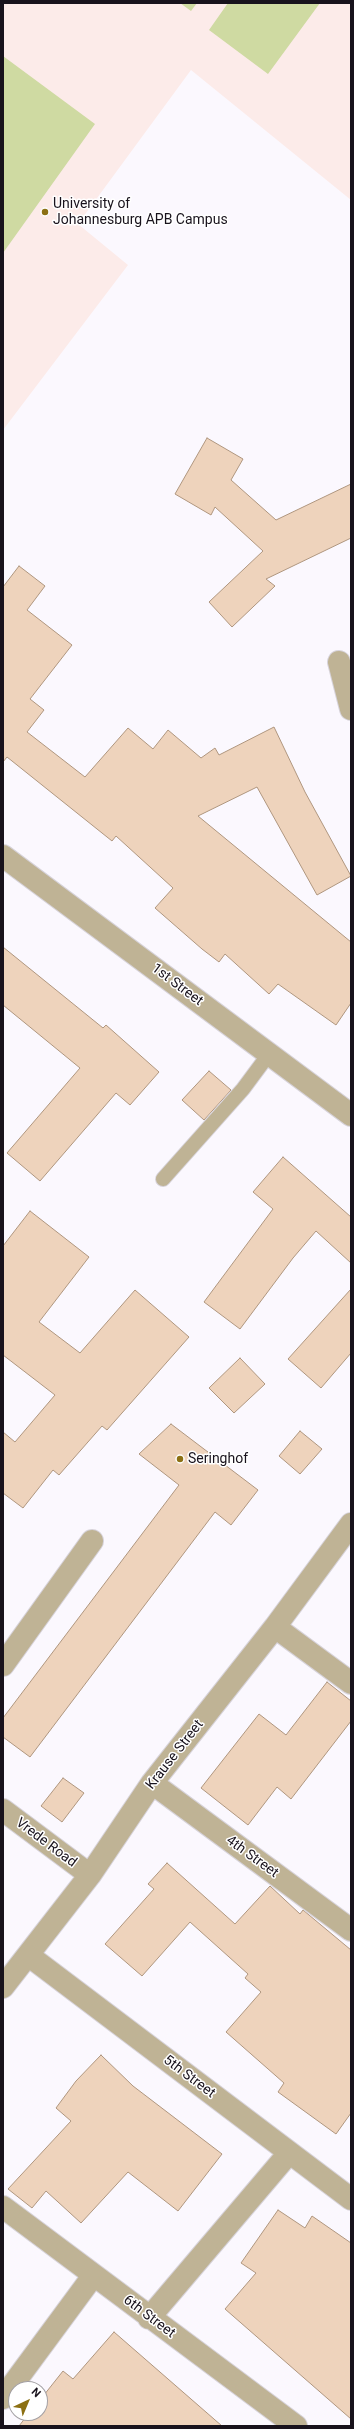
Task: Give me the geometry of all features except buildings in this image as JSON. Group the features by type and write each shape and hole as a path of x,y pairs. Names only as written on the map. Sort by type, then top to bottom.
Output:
{"street":[{"path":"339,662 351,709"},
{"name":"1st Street","path":"3,856 351,1115"},
{"name":"Krause Street","path":"3,1987 90,1875 152,1783 275,1627 351,1524"},
{"path":"3,1665 92,1541"},
{"path":"275,1627 351,1683"},
{"name":"4th Street","path":"152,1783 351,1930"},
{"name":"Vrede Road","path":"3,1810 90,1875"},
{"name":"5th Street","path":"28,1955 351,2199"},
{"path":"150,2318 289,2153"},
{"name":"6th Street","path":"3,2207 93,2276 296,2426"},
{"path":"3,2398 93,2276"}],"lane":[{"path":"163,1179 242,1089 269,1054"}],"shaded area":[{"name":"University of Johannesburg APB Campus","path":"3,3 351,3 351,200 191,70 78,224 128,265 3,430"}],"green space":[{"path":"180,3 197,3 191,11"},
{"path":"228,3 320,3 268,74 209,30"},
{"path":"3,56 95,124 3,253"}],"place":[{"name":"University of Johannesburg APB Campus","path":"45,212"},
{"name":"Seringhof","path":"180,1459"}]}
